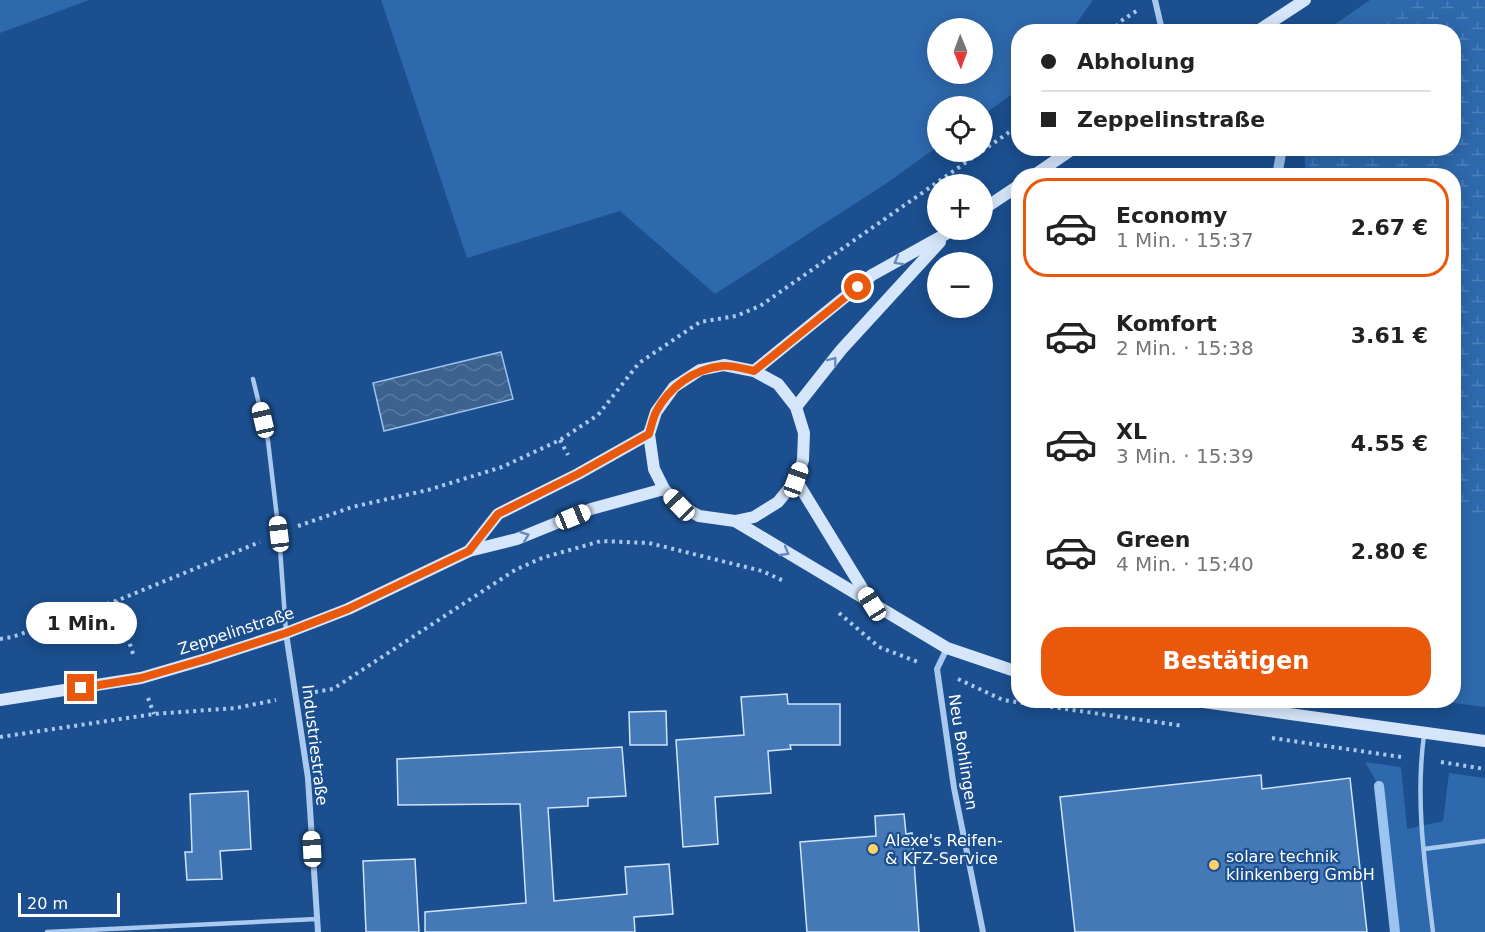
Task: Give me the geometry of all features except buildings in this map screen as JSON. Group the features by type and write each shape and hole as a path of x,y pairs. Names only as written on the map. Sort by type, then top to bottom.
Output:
{"main road":[{"path":"1268,24 1305,0"},
{"path":"1045,168 1062,156"},
{"path":"993,203 1011,191"},
{"path":"754,371 872,275 935,240"},
{"path":"796,407 841,350 943,240"},
{"path":"724,366 754,371 778,384 796,407 804,433 803,460 796,480 778,502 754,517 735,521 699,516 679,505 664,489 654,469 649,434 656,412 674,387 700,370 724,366"},
{"name":"Zeppelinstraße","path":"469,551 498,514 578,474 649,434"},
{"path":"796,480 872,604"},
{"name":"Zeppelinstraße","path":"0,700 141,678 286,633 348,609 469,551 517,539 591,509 664,489"},
{"path":"735,521 947,648 1011,670"},
{"path":"1248,708 1485,741"}],"street":[{"path":"1155,0 1161,24"},
{"name":"Industriestraße","path":"286,633 308,778 318,932"},
{"path":"937,669 947,648"},
{"name":"Neu Bohlingen","path":"937,669 954,788 982,932"}],"lane":[{"path":"253,379 268,441 279,534 286,633"},
{"path":"1425,732 1421,771 1420,826 1432,932"},
{"path":"1424,849 1485,841"},
{"path":"47,932 317,919"}],"path":[{"path":"1118,24 1145,5"},
{"path":"0,639 12,637 116,601 308,521 352,507 428,490 502,467 560,440 598,415 639,363 700,322 736,316 760,306 1011,131"},
{"path":"0,737 154,714 236,708 333,689 515,570 542,558 601,541 649,543 762,571 792,585"},
{"path":"838,613 879,646 937,669"}],"green space":[{"path":"0,0 89,0 0,33"},
{"path":"381,0 1093,0 1076,24 1011,24 1011,95 993,108 993,96 927,96 927,154 887,183 715,294 620,211 467,258"},
{"path":"1370,0 1485,0 1485,707 1461,704 1461,168 1305,168 1305,156 1461,156 1461,24 1335,24"},
{"path":"1415,0 1485,0 1485,519 1482,516 1461,515 1461,168 1310,168 1310,156 1461,156 1461,24 1380,24"},
{"path":"1365,762 1401,767 1407,829 1443,821 1449,773 1485,778 1485,932 1395,932 1379,786"}],"water":[{"path":"501,352 513,399 384,431 373,383"}],"waterway":[{"path":"1278,168 1281,156"},
{"path":"1379,786 1395,932"}],"place":[{"name":"Alexe's Reifen- & KFZ-Service","path":"873,849"},
{"name":"solare technik klinkenberg GmbH","path":"1214,865"}],"route":[{"path":"81,688 141,678 286,633 348,609 469,551 498,514 578,474 649,434 656,412 674,387 700,370 724,366 754,371 858,287"}]}
